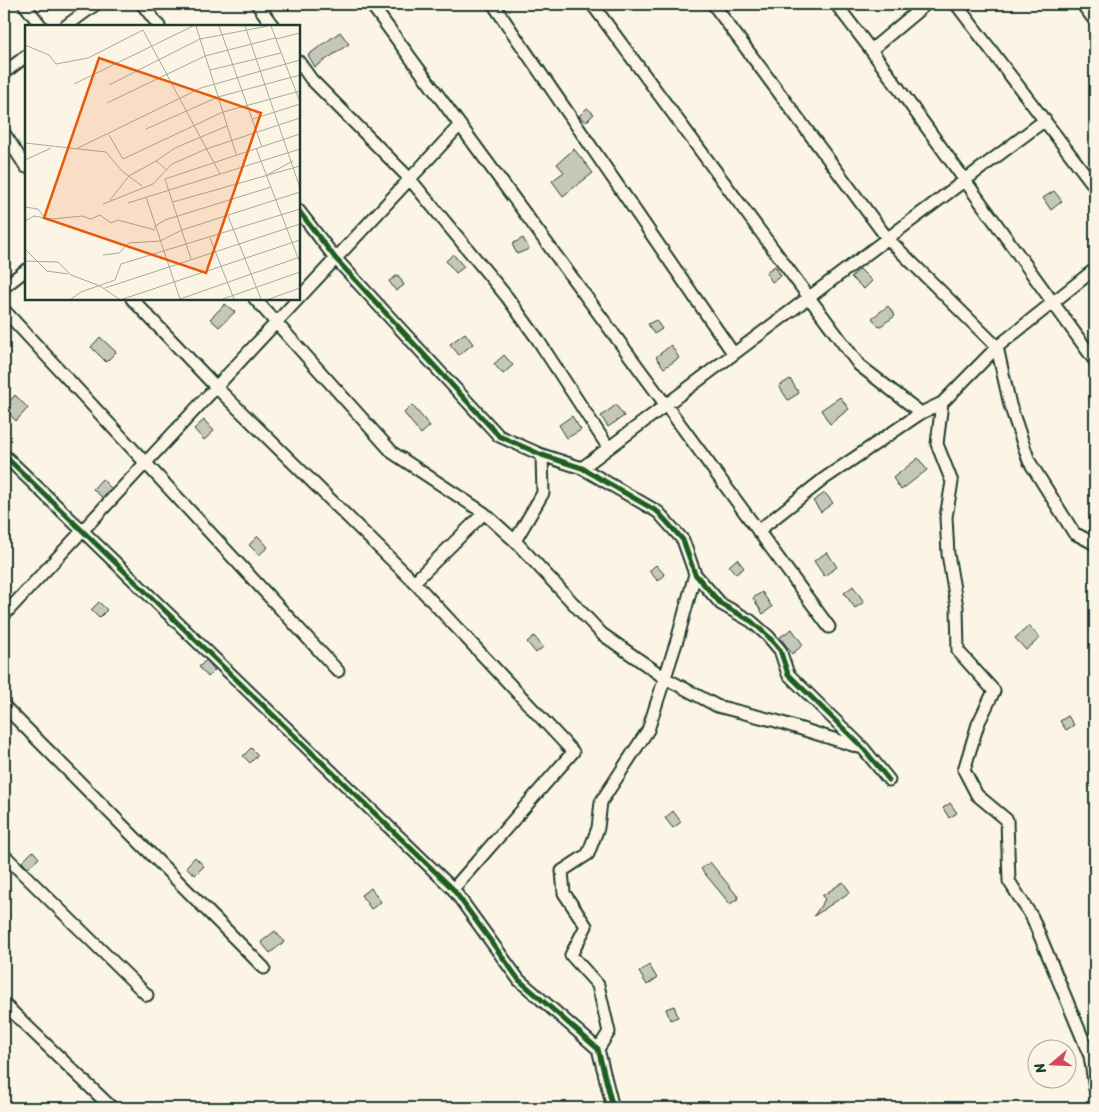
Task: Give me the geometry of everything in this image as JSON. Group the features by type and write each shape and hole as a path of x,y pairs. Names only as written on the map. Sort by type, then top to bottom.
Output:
{"street":[{"path":"24,4 40,25"},
{"path":"67,25 96,4"},
{"path":"142,4 158,25"},
{"path":"257,4 272,25"},
{"path":"371,4 829,627"},
{"path":"493,4 733,353"},
{"path":"592,4 860,365 922,413"},
{"path":"713,4 886,238 997,347 1010,405 1028,461 1074,533 1095,544"},
{"path":"836,4 1095,362"},
{"path":"871,50 926,4"},
{"path":"956,4 1095,187"},
{"path":"1082,4 1095,21"},
{"path":"4,73 25,57"},
{"path":"300,66 311,80 409,178 507,297 536,337 608,447"},
{"path":"582,468 1045,120"},
{"path":"300,298 460,125"},
{"path":"4,133 25,165"},
{"path":"300,212 336,259 499,436 542,455 582,468 658,512 683,540 695,574 721,604 750,621 768,636 780,650 788,674 863,748 889,780"},
{"path":"758,530 826,478 922,413 942,403 997,347 1095,269"},
{"path":"4,287 25,271"},
{"path":"133,300 216,387 414,582 573,752 453,889"},
{"path":"256,300 393,453 484,513 515,541 602,634 665,678 717,706 776,721 863,748"},
{"path":"4,615 298,300"},
{"path":"4,310 338,671"},
{"path":"942,403 937,444 952,482 946,526 948,554 957,608 958,651 994,691 978,724 964,770 978,795 1007,820 1008,881 1032,917 1090,1056 1095,1089"},
{"path":"4,455 453,889 519,980 598,1049 613,1108"},
{"path":"515,541 543,493 542,455"},
{"path":"414,582 484,513"},
{"path":"598,1049 609,1032 598,985 571,955 586,926 564,893 562,871 588,854 598,828 601,802 648,730 695,574"},
{"path":"4,706 264,968"},
{"path":"4,854 147,995"},
{"path":"4,1004 112,1108"}],"building":[{"path":"340,32 349,44 315,67 308,55"},
{"path":"587,108 594,114 586,122 579,116"},
{"path":"574,149 593,173 563,196 552,181 564,172 557,164"},
{"path":"1054,191 1062,201 1051,210 1043,198"},
{"path":"523,238 529,249 517,254 512,244"},
{"path":"453,254 464,267 456,273 446,261"},
{"path":"775,266 781,276 772,282 766,272"},
{"path":"860,269 872,281 864,289 851,277"},
{"path":"398,275 404,285 396,291 389,281"},
{"path":"225,304 235,312 219,327 210,319"},
{"path":"888,306 895,316 879,327 872,318"},
{"path":"656,320 662,329 654,334 648,324"},
{"path":"465,333 473,344 459,355 450,344"},
{"path":"100,337 116,352 106,362 91,347"},
{"path":"671,345 679,358 664,368 656,357"},
{"path":"504,355 513,365 503,374 494,364"},
{"path":"790,379 799,393 788,400 779,386"},
{"path":"15,395 28,408 16,421 4,408"},
{"path":"840,397 849,409 830,424 821,410"},
{"path":"412,405 430,426 421,434 404,413"},
{"path":"616,405 624,416 608,427 601,416"},
{"path":"572,416 581,430 567,438 559,425"},
{"path":"204,420 214,431 204,440 194,429"},
{"path":"918,458 927,470 901,490 893,478"},
{"path":"102,479 111,488 103,498 93,489"},
{"path":"825,493 833,503 821,512 813,501"},
{"path":"258,536 268,547 259,555 249,545"},
{"path":"827,552 837,567 824,576 814,561"},
{"path":"737,559 744,568 736,574 729,566"},
{"path":"656,565 665,575 658,581 649,571"},
{"path":"853,586 864,602 855,608 844,593"},
{"path":"762,592 772,607 763,614 753,598"},
{"path":"99,602 107,610 99,618 91,610"},
{"path":"1029,626 1040,638 1026,650 1015,638"},
{"path":"792,629 803,645 792,654 780,637"},
{"path":"534,636 543,647 536,653 527,642"},
{"path":"206,660 215,670 208,677 199,667"},
{"path":"1068,716 1074,725 1066,730 1060,721"},
{"path":"251,748 258,755 250,763 243,756"},
{"path":"950,803 957,813 949,818 943,808"},
{"path":"673,811 681,822 673,828 665,818"},
{"path":"33,851 39,858 28,868 22,862"},
{"path":"195,857 204,866 195,875 186,867"},
{"path":"710,862 739,898 730,904 701,869"},
{"path":"843,882 850,892 814,916 825,899 822,896"},
{"path":"371,888 381,902 371,909 361,895"},
{"path":"275,931 284,942 270,953 261,942"},
{"path":"649,965 657,978 647,985 639,972"},
{"path":"674,1006 678,1017 670,1020 666,1009"}],"cycle path":[{"path":"300,212 336,259 499,436 542,455 582,468 658,512 683,540 695,574 721,604 751,621 768,636 780,650 788,674 863,748 889,780"},
{"path":"4,455 453,889 519,980 598,1049 613,1108"}]}
